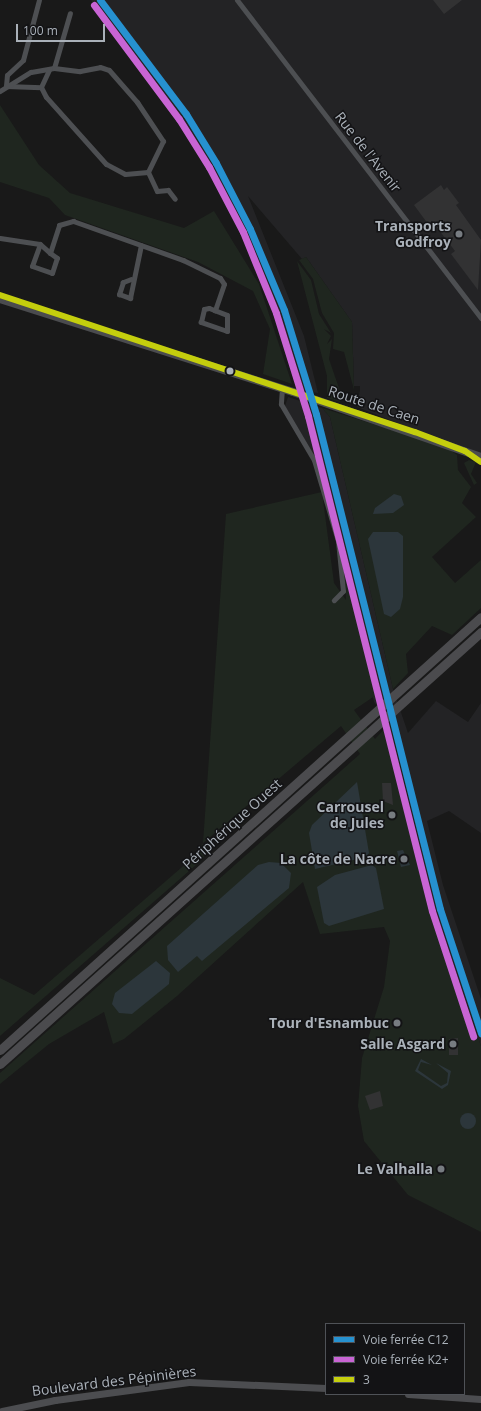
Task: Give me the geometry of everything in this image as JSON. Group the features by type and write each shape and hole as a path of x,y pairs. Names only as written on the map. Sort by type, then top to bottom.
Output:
{"highway":[{"name":"Périphérique Ouest","path":"0,1064 379,724 400,699 481,617"},
{"name":"Périphérique Ouest","path":"0,1050 375,714 400,699 481,632"},
{"path":"0,1042 63,995"}],"main road":[{"path":"0,295 16,302"},
{"path":"0,299 16,302"},
{"name":"Route de Caen","path":"16,302 326,402 481,457"},
{"name":"Route de Caen","path":"465,452 481,462"},
{"name":"Boulevard des Pépinières","path":"2,1411 63,1398 189,1382 325,1388"},
{"path":"423,1395 481,1399"}],"street":[{"path":"6,86 7,75 23,60 39,0"},
{"name":"Rue de l'Avenir","path":"237,0 481,318"},
{"path":"41,87 52,69 70,13"},
{"path":"0,91 31,72 52,69 80,71 104,67 122,84 163,140 148,172"},
{"path":"6,86 41,87"},
{"path":"41,87 46,97 106,164 125,174 148,172"},
{"path":"148,172 158,192 168,190 175,200"},
{"path":"50,252 59,225 66,221 141,245 220,278 224,284 215,310"},
{"path":"0,238 40,244 57,258 52,273 32,266 40,244"},
{"path":"131,279 139,265 141,245"},
{"path":"204,309 215,310 227,314 227,331 201,322 204,309"},
{"path":"282,388 281,404 314,460 338,541 343,591 334,600"}],"shaded area":[{"path":"91,0 481,0 481,456 357,407 360,386 354,386 352,322 306,257 302,259 248,196 304,336 318,393 301,390 277,310 244,227 226,192 170,104"},
{"path":"0,105 39,165 70,193 184,228 214,211 259,284 292,384 263,374 270,329 253,291 198,262 65,215 49,198 0,182"},
{"path":"306,257 352,322 354,390 344,352 333,349 334,333 322,313 313,279 299,260"},
{"path":"297,261 311,280 319,314 331,333 324,329 331,336 327,344 332,339 329,359 341,394 340,402 327,398 327,376"},
{"path":"288,397 322,408 330,417 393,689 408,733 436,701 468,722 481,703 481,833 449,811 427,821 443,885 481,999 481,1046 436,913 391,727 374,702 320,465 285,406"},
{"path":"322,408 446,447 457,455 458,470 471,487 462,503 476,517 432,557 455,583 481,560 481,608 452,635 432,626 406,654 408,673 393,689 330,417"},
{"path":"469,460 476,462 471,474 477,483 474,485 464,463"},
{"path":"322,492 334,583 346,600 343,543 379,693 354,710 375,739 389,724 391,727 436,913 481,1046 481,1232 408,1195 364,1141 358,1106 362,1058 384,987 390,941 384,927 320,934 303,882 177,996 124,1039 113,1044 104,1012 49,1044 0,1084 0,1073 360,754 341,726 203,843 226,514"},
{"path":"394,494 401,496 404,505 393,513 373,514 375,508"},
{"path":"373,532 398,532 403,536 403,597 400,609 391,617 384,614 368,539"},
{"path":"357,782 369,853 366,857 315,869 309,833 312,825"},
{"path":"203,843 204,858 0,1036 0,978 34,995 196,855"},
{"name":"La côte de Nacre","path":"403,850 410,865 401,867 397,851"},
{"path":"269,862 281,863 291,873 289,888 202,961 197,956 178,972 168,960 167,946 258,865"},
{"path":"372,865 376,868 384,909 329,926 324,923 317,887 335,875"},
{"path":"156,961 170,973 169,984 132,1014 119,1013 112,1004 115,993"},
{"path":"421,1059 432,1065 421,1062 418,1070 441,1086 447,1083 448,1073 436,1063 451,1071 448,1085 442,1089 415,1071"},
{"path":"468,1113 474,1115 476,1121 474,1127 468,1129 462,1127 460,1121 462,1115"}],"building":[{"path":"433,0 462,0 444,14"},
{"name":"Transports Godfroy","path":"441,185 444,190 447,187 459,203 456,205 481,240 478,290 451,254 455,251 432,221 428,224 414,205"},
{"path":"382,783 391,783 393,805 383,801"},
{"name":"Salle Asgard","path":"458,1038 458,1055 449,1055 449,1039"},
{"path":"380,1091 383,1106 370,1110 365,1096"}],"rail line":[{"name":"C12","path":"100,0 186,114 216,163 250,229 284,310 316,414 440,909 481,1033"},
{"name":"K2+","path":"94,5 179,119 209,167 243,232 276,313 308,416 432,911 473,1036"}],"transit line":[{"name":"3","path":"0,295 415,432 465,451 481,462"}],"place":[{"name":"Transports Godfroy","path":"459,234"},
{"name":"Carrousel de Jules","path":"392,815"},
{"name":"La côte de Nacre","path":"404,859"},
{"name":"Tour d'Esnambuc","path":"397,1023"},
{"name":"Salle Asgard","path":"453,1044"},
{"name":"Le Valhalla","path":"441,1169"}]}
